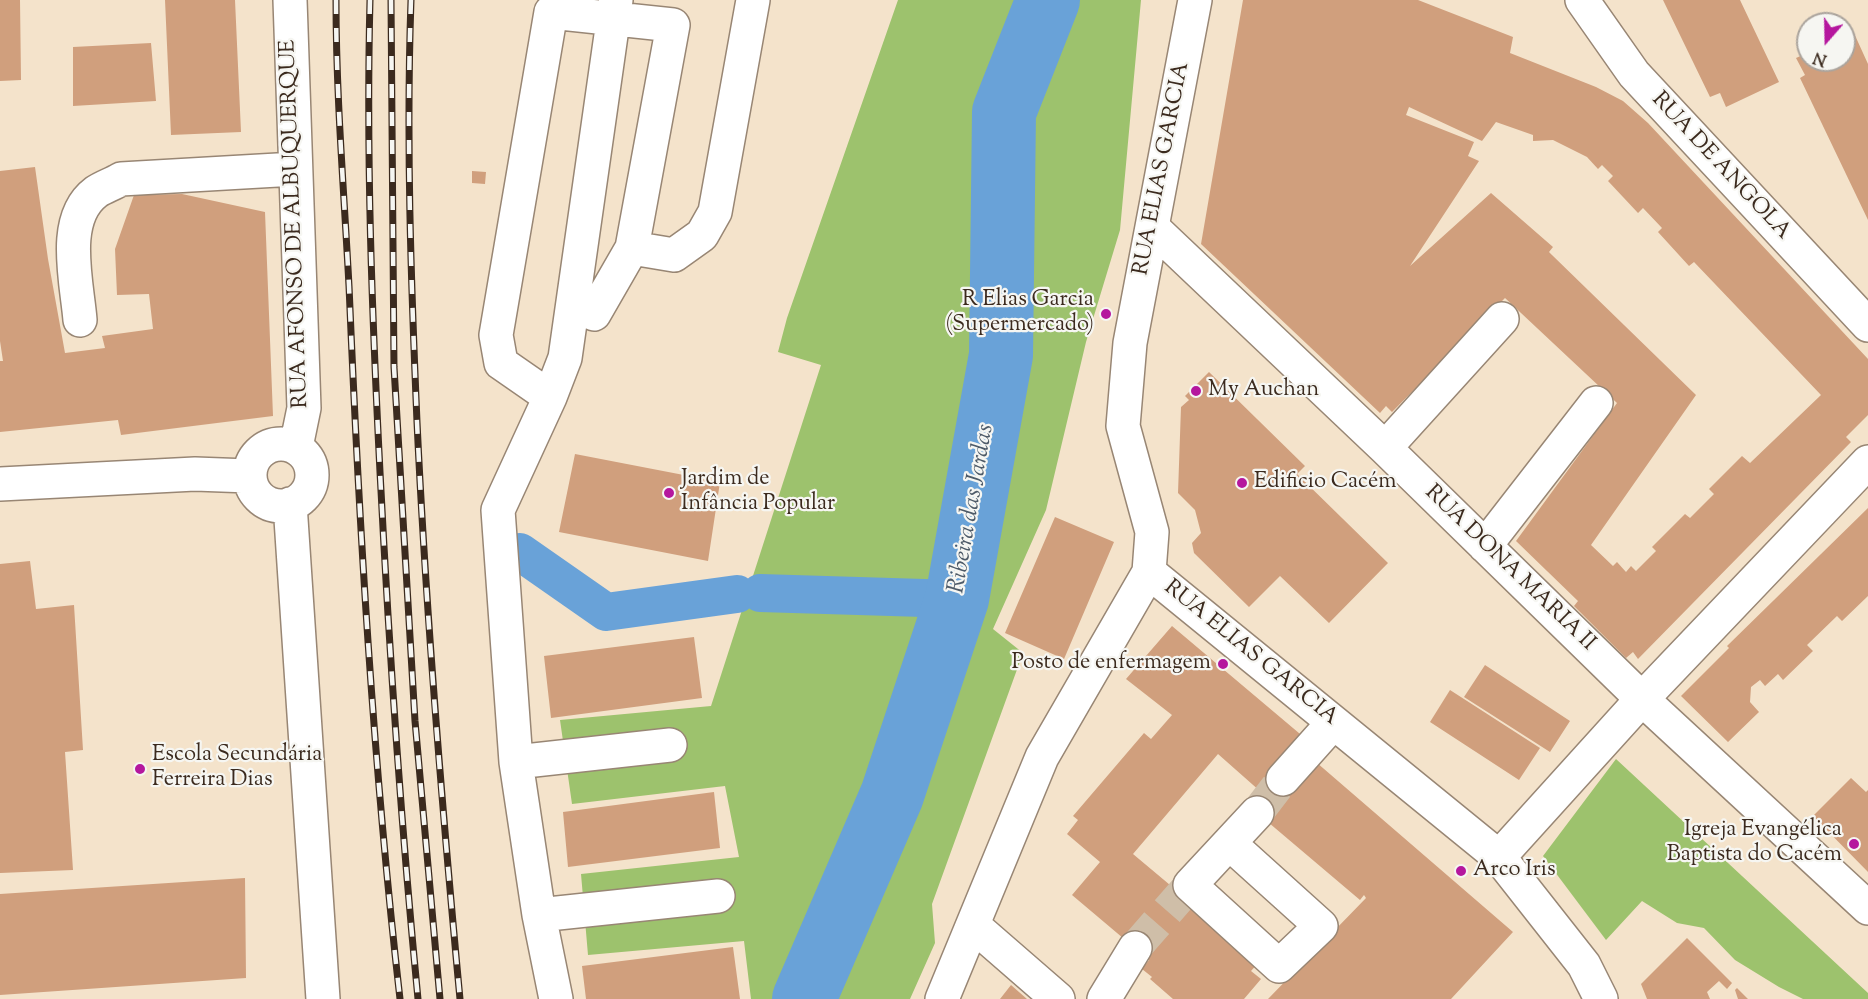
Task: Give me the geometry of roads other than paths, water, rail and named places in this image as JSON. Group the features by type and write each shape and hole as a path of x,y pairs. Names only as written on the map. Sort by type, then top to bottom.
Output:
{"street":[{"name":"RUA AFONSO DE ALBUQUERQUE","path":"290,0 304,408 296,447"},
{"path":"632,248 674,255 702,235 715,212 753,0"},
{"name":"RUA ELIAS GARCIA","path":"1195,0 1130,343 1123,426 1152,532 1149,572 1499,857 1584,964 1601,999"},
{"name":"RUA DE ANGOLA","path":"1582,0 1634,74 1868,325"},
{"path":"550,397 501,363 496,335 552,6 675,13 632,248 594,314"},
{"path":"556,999 539,915 516,762 498,510 550,397 565,358 614,10"},
{"path":"80,320 73,242 77,215 95,193 121,180 295,169"},
{"name":"RUA DONA MARIA II","path":"1152,227 1385,448 1642,699 1868,908"},
{"path":"1385,448 1502,319"},
{"path":"1485,546 1596,404"},
{"path":"274,444 296,447 310,464 312,474 308,491 300,499 290,504 280,506 269,504 260,498 252,487 249,476 255,456 263,448 274,444"},
{"path":"1499,857 1642,699 1868,462"},
{"path":"0,484 195,474 249,476"},
{"path":"290,504 323,999"},
{"path":"942,999 1042,757 1149,572"},
{"path":"1283,779 1334,723"},
{"path":"516,762 670,745"},
{"path":"1229,843 1257,813"},
{"path":"539,915 718,896"},
{"path":"974,926 1058,999"},
{"path":"1104,999 1135,948"}],"waterway":[{"name":"Ribeira das Jardas","path":"804,999 892,795 957,599 1001,355 1004,112 1048,0"},
{"path":"520,552 606,612 737,594"},
{"path":"760,593 957,599"}],"tunnel":[{"path":"1257,813 1283,779"},
{"path":"1135,948 1190,885"}],"railway":[{"path":"336,0 339,108 368,643 382,822 400,999"},
{"path":"370,0 369,177 377,413 396,736 418,999"},
{"path":"391,0 394,367 415,721 440,999"},
{"path":"411,0 409,159 417,422 435,711 460,999"}],"place":[{"name":"R Elias Garcia (Supermercado)","path":"1106,314"},
{"name":"My Auchan","path":"1196,391"},
{"name":"Edificio Cacém","path":"1242,483"},
{"name":"Jardim de Infância Popular","path":"669,493"},
{"name":"Posto de enfermagem","path":"1223,664"},
{"name":"Escola Secundária Ferreira Dias","path":"140,769"},
{"name":"Igreja Evangélica Baptista do Cacém","path":"1854,844"},
{"name":"Arco Iris","path":"1461,871"}]}
